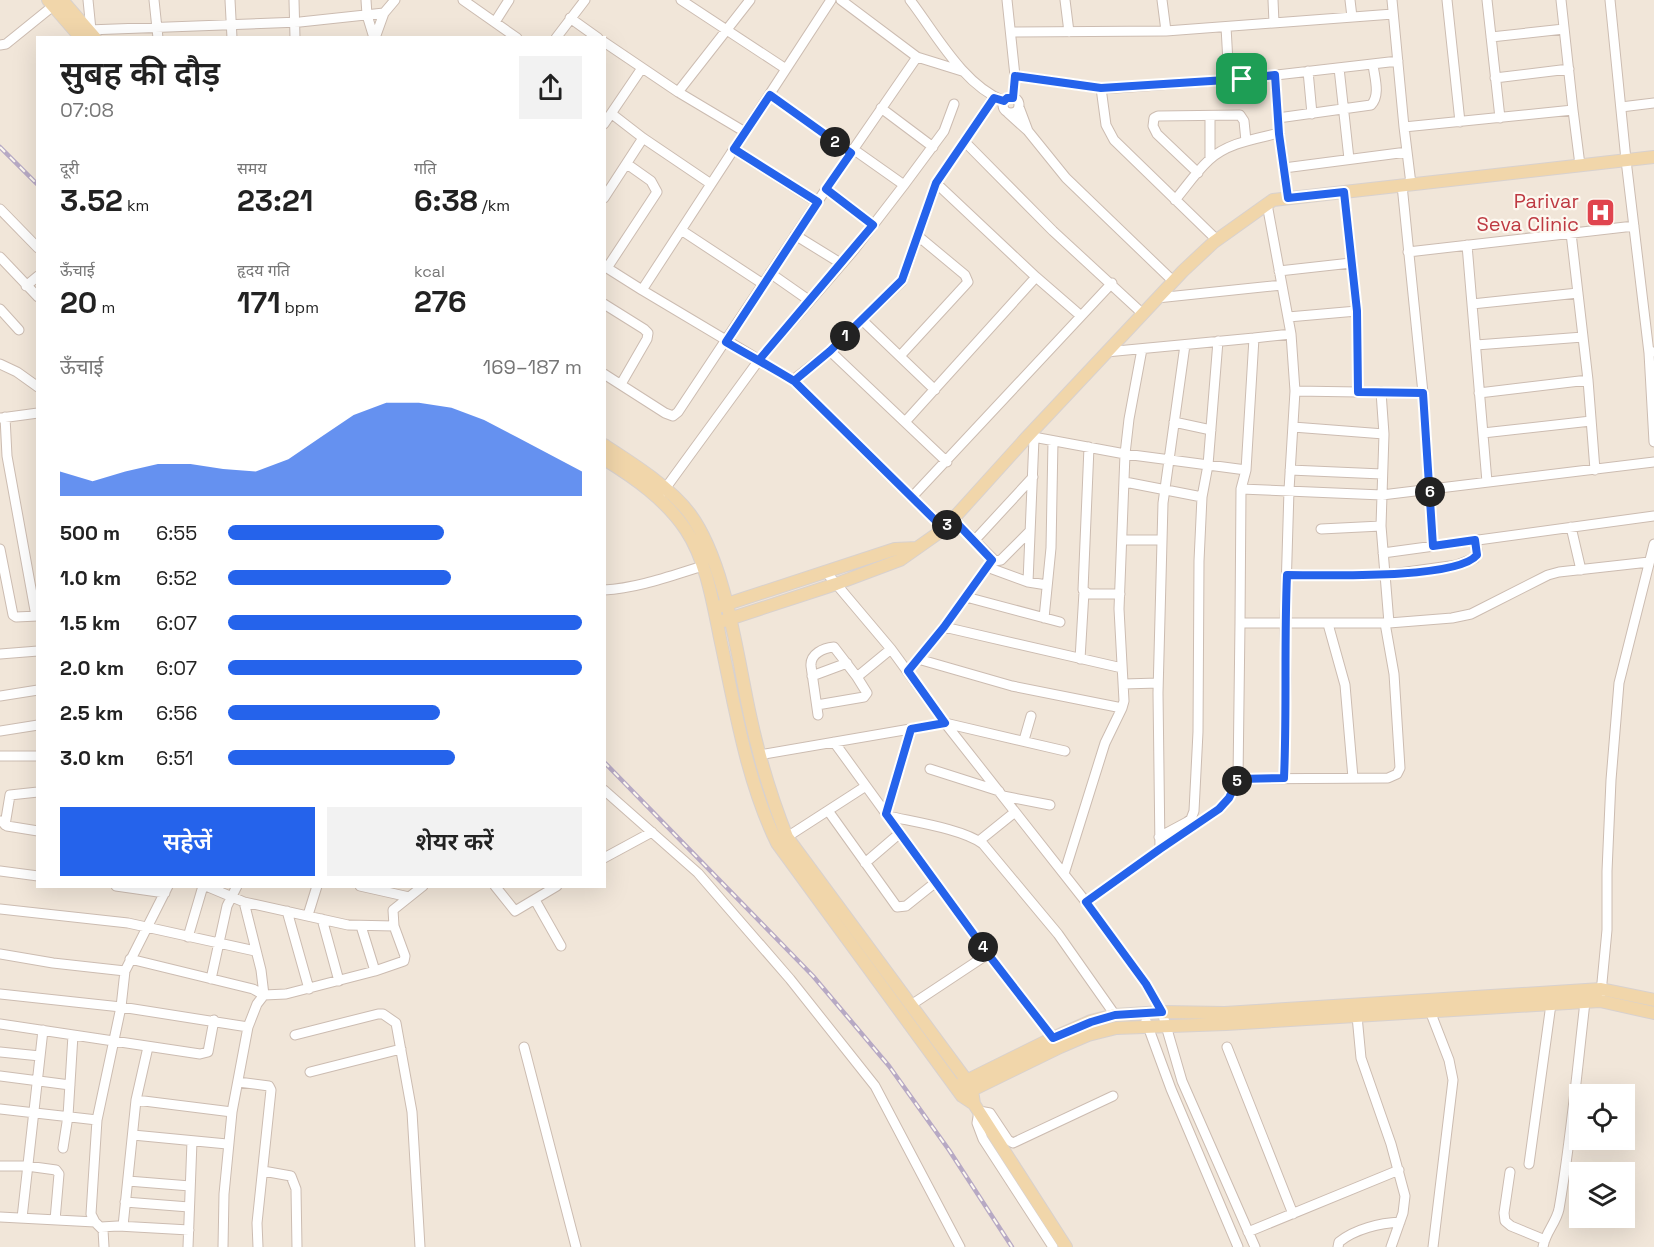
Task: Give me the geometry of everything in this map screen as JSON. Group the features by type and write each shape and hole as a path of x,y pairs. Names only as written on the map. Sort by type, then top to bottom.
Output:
{"main road":[{"path":"54,2 89,34"},
{"path":"717,623 836,584 900,560 944,529 1173,281 1217,240 1273,200 1654,157"},
{"path":"606,447 685,509 698,526 717,573 720,606 717,623 746,757 758,798 777,843 964,1088"},
{"path":"606,463 662,493 688,532 720,606 730,620 759,754 770,793 787,837 911,1005 1066,1247"},
{"path":"720,606 895,549 918,548"},
{"path":"964,1088 1053,1038 1115,1015 1258,1011 1601,995 1654,1000"},
{"path":"964,1088 1088,1035 1116,1028 1585,1002 1601,995 1654,1013"}],"street":[{"path":"88,0 89,34 157,33 231,23 294,22 384,14"},
{"path":"154,0 157,33"},
{"path":"230,0 232,36"},
{"path":"294,0 295,36"},
{"path":"366,0 367,15 374,36"},
{"path":"376,36 384,14 395,0"},
{"path":"463,0 514,36"},
{"path":"495,22 509,0"},
{"path":"557,36 585,0"},
{"path":"681,0 786,69"},
{"path":"678,92 750,0"},
{"path":"642,290 831,0"},
{"path":"841,0 917,57 962,71"},
{"path":"910,0 971,81 1000,97 1018,101 1028,131"},
{"path":"794,381 830,351 902,280 936,183 964,141 1015,76 1007,0"},
{"path":"1065,0 1069,32"},
{"path":"1162,0 1166,31"},
{"path":"1273,0 1274,23"},
{"path":"1350,0 1352,17"},
{"path":"1392,0 1407,152 1408,252 1423,393 1433,546"},
{"path":"1448,0 1460,122"},
{"path":"1487,0 1500,118"},
{"path":"1561,0 1580,165"},
{"path":"1610,0 1626,160 1651,353 1654,442"},
{"path":"0,45 6,44 54,2"},
{"path":"1011,32 1166,31 1393,14"},
{"path":"570,18 595,36"},
{"path":"1226,27 1229,80"},
{"path":"1491,37 1564,29"},
{"path":"606,43 678,92 745,132"},
{"path":"606,375 670,416 676,414 917,57"},
{"path":"1015,76 1101,88 1229,80 1398,61"},
{"path":"1278,118 1366,107 1374,103 1377,95 1373,64"},
{"path":"606,122 642,68"},
{"path":"1339,68 1349,159"},
{"path":"1495,78 1569,69"},
{"path":"1308,71 1312,114"},
{"path":"1275,75 1279,134 1288,198"},
{"path":"1101,88 1104,118 1109,133 1120,147 1217,240"},
{"path":"770,95 904,185"},
{"path":"1000,97 1003,108 1028,131 1066,178 1173,281"},
{"path":"1621,107 1654,103"},
{"path":"662,493 761,362 842,264 933,147 944,131 954,104"},
{"path":"1008,113 1014,112 1019,106"},
{"path":"881,108 933,147"},
{"path":"1404,127 1573,110"},
{"path":"612,114 711,184"},
{"path":"1198,173 1157,134 1152,120 1158,116 1240,115 1244,121 1246,141"},
{"path":"1210,116 1210,159"},
{"path":"1175,200 1210,159 1229,147 1279,134"},
{"path":"606,195 643,138"},
{"path":"964,141 1053,231 1143,314"},
{"path":"734,149 818,202"},
{"path":"1284,168 1407,152"},
{"path":"627,164 651,181 657,192 606,267 726,342 794,381 944,529"},
{"path":"936,183 1081,316"},
{"path":"826,189 873,225"},
{"path":"1344,192 1357,311 1358,392"},
{"path":"1267,204 1291,334 1295,391 1285,624 1284,778"},
{"path":"0,210 36,246"},
{"path":"1408,252 1634,226"},
{"path":"681,230 763,284"},
{"path":"1571,233 1588,380 1595,470"},
{"path":"795,235 842,264"},
{"path":"900,356 968,282 965,275 918,236"},
{"path":"1467,245 1487,482"},
{"path":"0,257 36,295"},
{"path":"1280,271 1352,263"},
{"path":"770,273 810,301"},
{"path":"905,422 1036,277"},
{"path":"26,286 36,278"},
{"path":"912,497 1112,284"},
{"path":"1157,298 1282,285"},
{"path":"1472,304 1578,293"},
{"path":"1643,304 1654,303"},
{"path":"606,305 648,333 647,339 621,384"},
{"path":"0,309 19,330"},
{"path":"1288,317 1357,311"},
{"path":"862,320 935,390"},
{"path":"1106,352 1291,334"},
{"path":"1476,345 1583,337"},
{"path":"1086,902 1219,809 1229,798 1238,779 1241,489 1246,470 1254,338"},
{"path":"1160,837 1191,819 1194,811 1198,732 1199,561 1202,497 1208,465 1218,341"},
{"path":"1160,849 1158,683 1161,540 1164,489 1185,345"},
{"path":"1064,874 1105,743 1122,708 1124,684 1120,594 1125,454 1142,349"},
{"path":"830,351 947,462"},
{"path":"0,364 17,372 36,386"},
{"path":"1479,393 1588,380"},
{"path":"1295,391 1423,393"},
{"path":"1238,779 1388,778 1397,774 1400,768 1395,674 1387,623 1381,526 1384,434 1381,392"},
{"path":"36,413 3,418 5,459 36,611"},
{"path":"1483,433 1591,421"},
{"path":"1174,422 1211,430"},
{"path":"1293,426 1384,434"},
{"path":"1028,582 1033,477 1031,437 1125,454 1246,470"},
{"path":"1044,618 1051,548 1053,441"},
{"path":"1080,659 1089,447"},
{"path":"1241,489 1382,495 1654,462"},
{"path":"1290,470 1382,474"},
{"path":"974,541 1033,477"},
{"path":"1125,482 1202,497"},
{"path":"1383,553 1654,516"},
{"path":"953,519 974,541 990,563 1028,582 1047,585"},
{"path":"1321,529 1381,526"},
{"path":"1571,527 1581,570"},
{"path":"908,671 944,627 990,563 1001,560 1030,531"},
{"path":"1123,540 1161,540"},
{"path":"1287,575 1385,575 1422,571 1469,561 1477,555 1475,540"},
{"path":"1601,995 1607,930 1611,780 1619,683 1654,544"},
{"path":"0,549 13,615 16,617 36,616"},
{"path":"1240,623 1387,623 1452,618 1472,614 1548,575 1649,562"},
{"path":"606,590 622,589 652,582 703,566"},
{"path":"826,572 891,649 945,723 1086,902 1146,984 1162,1012 1182,1081 1255,1247"},
{"path":"1084,592 1120,594"},
{"path":"966,597 1060,622"},
{"path":"1328,624 1345,685 1353,778"},
{"path":"944,627 1122,668"},
{"path":"828,648 836,649 847,663 867,690 866,696 818,710 811,658 828,648"},
{"path":"857,677 891,649"},
{"path":"0,654 36,651"},
{"path":"918,659 1012,686 1122,708"},
{"path":"812,676 847,663"},
{"path":"1124,684 1158,683"},
{"path":"0,696 36,690"},
{"path":"1024,740 1031,716"},
{"path":"759,754 945,723 1065,751"},
{"path":"0,731 36,725"},
{"path":"887,815 911,729"},
{"path":"834,742 988,954 1053,1038"},
{"path":"0,756 36,756"},
{"path":"930,769 1001,794 1050,805"},
{"path":"787,837 830,812 866,786"},
{"path":"36,792 10,795 2,822 36,830"},
{"path":"606,792 698,873 790,979 875,1086 960,1247"},
{"path":"830,812 899,908 906,906 936,882"},
{"path":"980,841 1015,812"},
{"path":"887,815 980,841 988,848 1058,934 1115,1015"},
{"path":"606,857 652,832"},
{"path":"865,863 900,833"},
{"path":"0,870 36,876"},
{"path":"104,1247 103,1230 91,1214 97,1120 121,1007 125,971 167,890 142,888"},
{"path":"188,937 204,888"},
{"path":"209,888 232,899 322,919 361,926 394,926"},
{"path":"211,979 227,906 236,888"},
{"path":"308,915 316,888"},
{"path":"369,888 409,897"},
{"path":"130,959 253,989 264,995 278,995 309,989 404,961 405,956 394,926 393,910 420,888"},
{"path":"497,888 515,911 535,900 542,890"},
{"path":"535,900 561,946"},
{"path":"223,1247 227,1144 231,1112 248,1027 257,1004 264,995 261,970 244,902"},
{"path":"0,909 147,926 218,945 255,951"},
{"path":"287,911 309,989"},
{"path":"322,919 339,981"},
{"path":"361,926 375,971"},
{"path":"0,954 52,963 125,971"},
{"path":"911,1005 988,954"},
{"path":"0,994 121,1007 248,1027"},
{"path":"1510,1172 1504,1213 1505,1221 1544,1243 1558,1211 1573,1110 1585,1002"},
{"path":"1529,1164 1551,1004"},
{"path":"1430,1011 1449,1060 1453,1080 1433,1247"},
{"path":"1144,1013 1147,1027 1238,1247"},
{"path":"295,1035 384,1014 396,1023 412,1112 420,1247"},
{"path":"1358,1016 1361,1058 1392,1144 1405,1201 1391,1247"},
{"path":"0,1024 205,1054 209,1048 214,1020"},
{"path":"22,1218 43,1029"},
{"path":"63,1148 68,1116 73,1035"},
{"path":"123,1226 136,1100 148,1047"},
{"path":"524,1047 576,1247"},
{"path":"1227,1047 1293,1214"},
{"path":"310,1072 401,1049"},
{"path":"0,1052 40,1056"},
{"path":"0,1076 70,1085"},
{"path":"238,1082 268,1086 271,1090 257,1223 258,1247"},
{"path":"1053,1247 982,1139 976,1123 976,1107 990,1113 1008,1140 1013,1143 1113,1096"},
{"path":"136,1100 231,1112"},
{"path":"0,1109 97,1120"},
{"path":"133,1134 227,1144"},
{"path":"188,1247 192,1141"},
{"path":"0,1166 54,1168 58,1172 55,1220"},
{"path":"1248,1232 1399,1170"},
{"path":"263,1171 291,1176 296,1189 297,1247"},
{"path":"128,1181 190,1186"},
{"path":"125,1202 189,1207"},
{"path":"0,1216 189,1230"},
{"path":"1338,1247 1339,1242 1345,1238 1383,1223 1400,1222"}],"shaded area":[{"path":"0,0 1654,0 1654,1247 0,1247"}],"railway":[{"path":"0,147 36,183"},
{"path":"606,764 813,976 889,1066 949,1150 1012,1247"}],"place":[{"name":"Parivar Seva Clinic","path":"1600,212"}],"route":[{"path":"1242,79 1101,88 1015,76 1013,98 1007,98 1004,101 994,98 936,183 902,280 830,351 794,381 726,342 818,202 734,149 770,95 851,153 826,189 873,225 759,360 794,381 944,529 953,519 992,560 944,627 908,671 945,723 911,729 886,814 988,954 1053,1038 1115,1015 1162,1012 1146,984 1086,902 1219,809 1229,798 1238,779 1284,778 1287,575 1385,575 1457,565 1477,555 1475,540 1433,546 1423,393 1358,392 1357,311 1344,192 1288,198 1279,134 1275,75 1242,79"}]}
